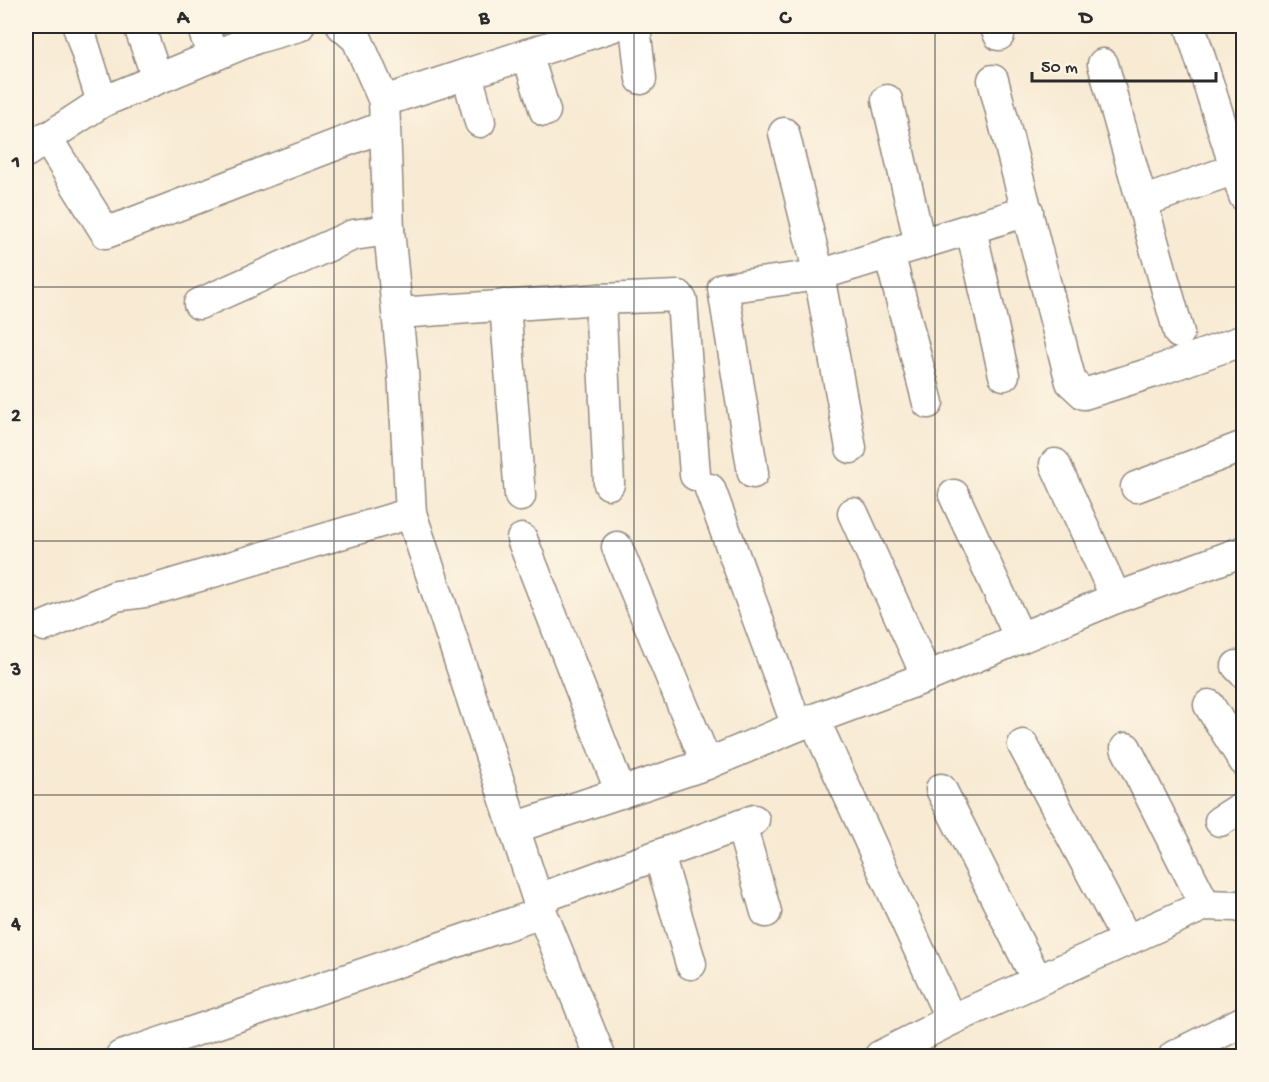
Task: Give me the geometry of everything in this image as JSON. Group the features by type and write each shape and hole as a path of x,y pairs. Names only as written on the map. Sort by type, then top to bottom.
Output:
{"street":[{"path":"78,26 102,102"},
{"path":"139,26 157,78"},
{"path":"202,26 213,56"},
{"path":"342,26 357,39 385,114 389,230 403,372 411,513 540,906 600,1056"},
{"path":"635,26 641,79"},
{"path":"1142,202 1241,176 1190,26"},
{"path":"279,28 102,102 36,144 105,233 385,114 466,74 602,27"},
{"path":"527,54 545,111"},
{"path":"1103,64 1179,333"},
{"path":"466,74 480,122"},
{"path":"993,80 1071,382 1084,394 1244,340"},
{"path":"887,100 920,244"},
{"path":"784,133 819,275 851,448"},
{"path":"753,473 723,288 819,275 1028,211"},
{"path":"971,228 1004,375"},
{"path":"199,304 353,235 389,230"},
{"path":"889,253 928,403"},
{"path":"398,313 679,296 682,301 702,482 805,723 951,1020"},
{"path":"600,299 609,484"},
{"path":"505,305 520,495"},
{"path":"1136,487 1244,446"},
{"path":"1055,464 1116,598"},
{"path":"954,495 1020,638"},
{"path":"45,626 116,596 146,592 411,513"},
{"path":"853,513 927,677"},
{"path":"522,539 621,793"},
{"path":"617,547 706,764"},
{"path":"514,828 706,764 805,723 927,677 1116,598 1244,551"},
{"path":"1209,705 1244,761"},
{"path":"1023,745 1126,940"},
{"path":"1126,748 1205,905"},
{"path":"940,789 1037,980"},
{"path":"121,1056 540,906 659,855 747,822 766,912"},
{"path":"659,855 692,964"},
{"path":"880,1056 1037,980 1205,905 1244,908"},
{"path":"1174,1056 1244,1022"}]}
